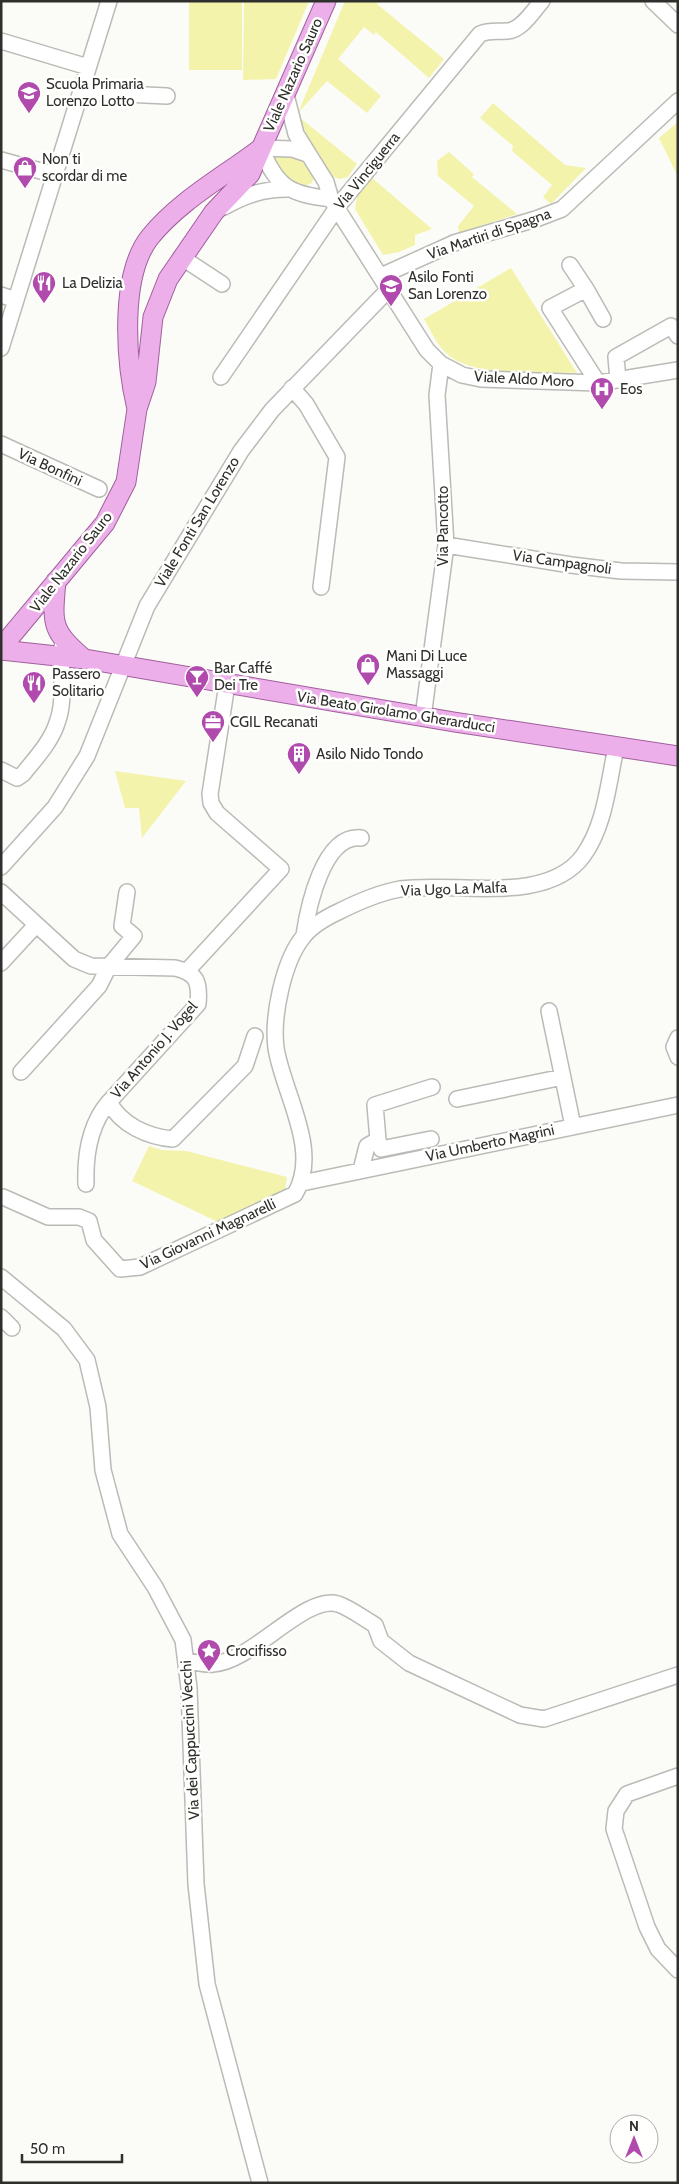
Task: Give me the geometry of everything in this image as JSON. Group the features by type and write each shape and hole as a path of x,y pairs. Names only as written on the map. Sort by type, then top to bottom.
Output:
{"main road":[{"name":"Viale Nazario Sauro","path":"1,649 105,523 126,482 137,409 146,382 154,317 168,279 181,257 214,212 250,174 326,1"},
{"name":"Viale Nazario Sauro","path":"137,409 131,384 129,342 130,294 138,260 149,238 178,209 261,148"},
{"path":"56,581 55,617 60,642"},
{"path":"39,652 27,635 24,622 47,626 60,642"},
{"name":"Via Beato Girolamo Gherarducci","path":"60,642 85,659 122,667 616,748 678,756"},
{"path":"1,649 39,652 60,642"}],"street":[{"path":"1,348 109,1"},
{"name":"Via Vinciguerra","path":"221,377 334,202 480,34 496,30 512,31 520,27 542,1"},
{"path":"653,1 678,25"},
{"path":"1,42 88,67"},
{"name":"Viale Aldo Moro","path":"285,91 296,134 326,182 334,202 427,350 441,364 462,375 481,379 598,383 678,370"},
{"path":"81,92 167,96"},
{"name":"Via Martiri di Spagna","path":"385,283 454,243 536,219 562,209 678,101"},
{"path":"288,189 270,171 261,148 292,149 307,154"},
{"path":"1,160 55,175"},
{"path":"214,212 243,196 266,189 288,189 334,202"},
{"path":"181,257 222,284"},
{"path":"570,265 604,319"},
{"name":"Viale Fonti San Lorenzo","path":"1,868 55,807 87,756 147,606 175,556 241,451 272,410 385,283"},
{"path":"586,289 550,308 598,383"},
{"path":"1,295 16,300"},
{"path":"618,380 616,357 671,326 678,336"},
{"name":"Via Pancotto","path":"423,717 446,545 437,395 441,364"},
{"path":"292,388 306,404 337,457 321,587"},
{"name":"Via Bonfini","path":"1,444 99,489"},
{"name":"Via Campagnoli","path":"446,545 621,571 678,572"},
{"path":"1,770 17,778 23,774 52,735 57,724 61,704 60,642"},
{"path":"1,892 74,959 91,966 175,968 187,971 281,869 217,813 211,803 210,794 227,684"},
{"name":"Via Ugo La Malfa","path":"299,1188 304,1160 295,1108 276,1049 276,1023 282,986 293,952 304,935 325,919 367,897 401,889 519,886 547,882 571,868 583,856 598,829 616,748"},
{"path":"304,935 308,905 315,884 325,865 337,848 353,837 361,838"},
{"path":"21,1072 100,986 110,966 134,936 122,926 128,892"},
{"path":"1,963 36,925"},
{"name":"Via Antonio J. Vogel","path":"187,971 196,979 200,990 198,1004 109,1102 115,1114 134,1127 154,1137 173,1139 244,1066 255,1036"},
{"path":"549,1010 573,1126"},
{"path":"678,1038 674,1047 678,1058"},
{"path":"457,1099 563,1077"},
{"path":"431,1139 381,1149 378,1140 375,1105 432,1087"},
{"path":"86,1184 90,1143 96,1121 109,1102"},
{"name":"Via Umberto Magrini","path":"299,1188 361,1170 678,1105"},
{"path":"361,1170 368,1146 378,1140"},
{"name":"Via Giovanni Magnarelli","path":"3,1197 48,1217 79,1218 89,1221 94,1240 120,1269 140,1267 299,1188"},
{"name":"Via dei Cappuccini Vecchi","path":"1,1277 64,1329 88,1360 98,1407 103,1470 120,1534 155,1587 183,1640 186,1661 196,1884 207,1984 260,2183"},
{"path":"1,1317 12,1328"},
{"path":"186,1661 213,1664 240,1656 307,1611 321,1604 337,1604 375,1624 381,1641 409,1663 520,1715 544,1719 678,1675"},
{"path":"678,1776 627,1794 616,1811 614,1829 647,1927 658,1949 678,1970"}],"green space":[{"path":"189,1 242,1 242,70 189,70"},
{"path":"244,1 309,1 276,79 243,80"},
{"path":"345,1 378,1 377,4 444,59 429,78 376,32 374,35 364,27 338,59 381,96 367,113 327,81 298,113"},
{"path":"493,103 565,165 586,168 551,204 543,197 552,185 512,151 513,146 480,118"},
{"path":"299,117 357,164 348,177 340,179 331,176 307,137"},
{"path":"678,122 678,177 659,138"},
{"path":"449,152 474,174 472,177 517,214 459,233 458,226 474,206 438,176 437,161"},
{"path":"287,154 307,164 312,172 312,183 302,187 287,181 273,160 273,156"},
{"path":"371,177 432,229 415,235 415,245 399,252 383,255 355,209 357,197"},
{"path":"511,268 577,373 529,373 477,368 451,357 436,340 424,319"},
{"path":"115,771 186,781 142,838 139,808 125,808"},
{"path":"149,1146 162,1150 186,1151 287,1177 285,1189 218,1222 132,1181"}],"place":[{"name":"Scuola Primaria Lorenzo Lotto","path":"29,114"},
{"name":"Non ti scordar di me","path":"25,189"},
{"name":"La Delizia","path":"44,304"},
{"name":"Asilo Fonti San Lorenzo","path":"391,307"},
{"name":"Eos","path":"602,410"},
{"name":"Mani Di Luce Massaggi","path":"368,686"},
{"name":"Bar Caffé Dei Tre","path":"197,698"},
{"name":"Passero Solitario","path":"34,704"},
{"name":"CGIL Recanati","path":"213,743"},
{"name":"Asilo Nido Tondo","path":"299,775"},
{"name":"Crocifisso","path":"209,1672"}]}
